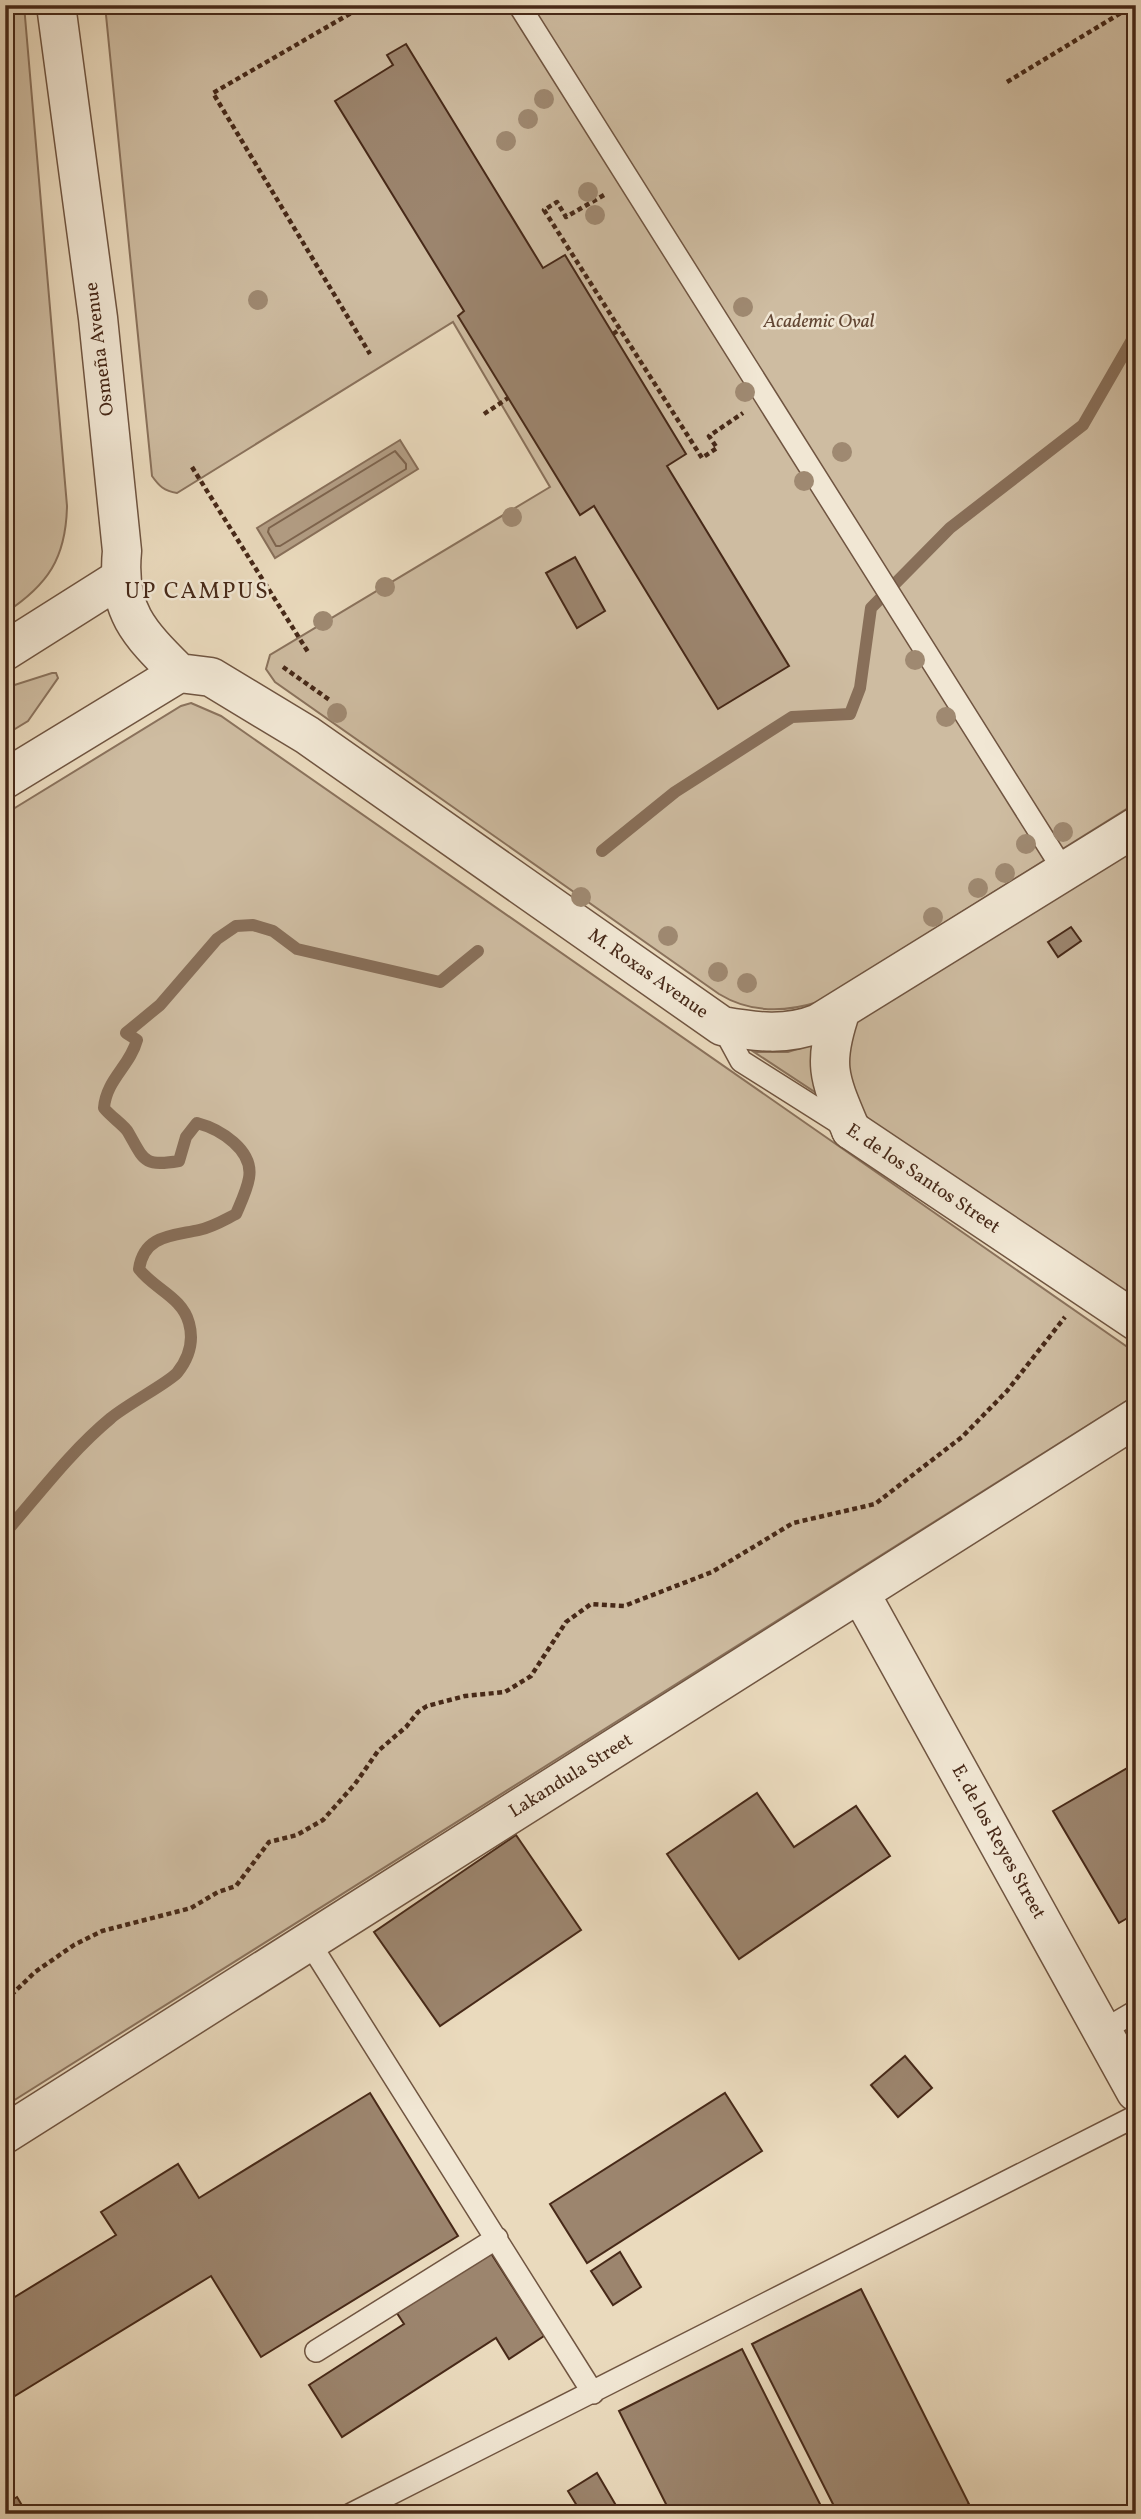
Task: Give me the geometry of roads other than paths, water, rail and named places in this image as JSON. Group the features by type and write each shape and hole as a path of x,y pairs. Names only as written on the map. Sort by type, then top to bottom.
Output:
{"street":[{"name":"Osmeña Avenue","path":"56,5 102,356 122,551 119,579 138,632 179,673"},
{"path":"5,651 119,579"},
{"path":"5,779 179,673"},
{"name":"M. Roxas Avenue","path":"179,673 211,677 307,735 722,1026 786,1032 808,1027 841,1010 1136,827"},
{"path":"841,1010 828,1056 829,1074 851,1130"},
{"name":"E. de los Santos Street","path":"851,1130 1136,1321"},
{"name":"Lakandula Street","path":"5,2134 1136,1418"},
{"name":"E. de los Reyes Street","path":"860,1593 1136,2092"}],"lane":[{"path":"519,5 764,399 872,565 1064,871"},
{"name":"E. de los Santos Street","path":"722,1026 741,1061 851,1130"},
{"path":"309,1942 593,2393"},
{"path":"1102,2031 1136,2011"},
{"path":"351,2514 1136,2116"},
{"path":"316,2351 496,2238"}],"water":[{"path":"400,440 418,469 275,558 257,528"}],"waterway":[{"path":"602,851 675,792 792,717 850,714 860,688 871,608 950,528 1083,425 1136,333"},
{"path":"5,1533 82,1444 118,1413 177,1373 191,1343 189,1323 180,1306 139,1269 142,1258 147,1249 161,1239 209,1227 236,1214 249,1178 246,1158 234,1142 216,1130 197,1123 186,1137 179,1161 151,1162 142,1155 126,1130 104,1108 109,1089 137,1040 126,1033 160,1005 217,939 236,926 253,925 273,931 297,949 440,982 478,951"}],"district":[{"name":"UP CAMPUS","path":"197,592"}],"park label":[{"name":"Academic Oval","path":"819,322"}]}
